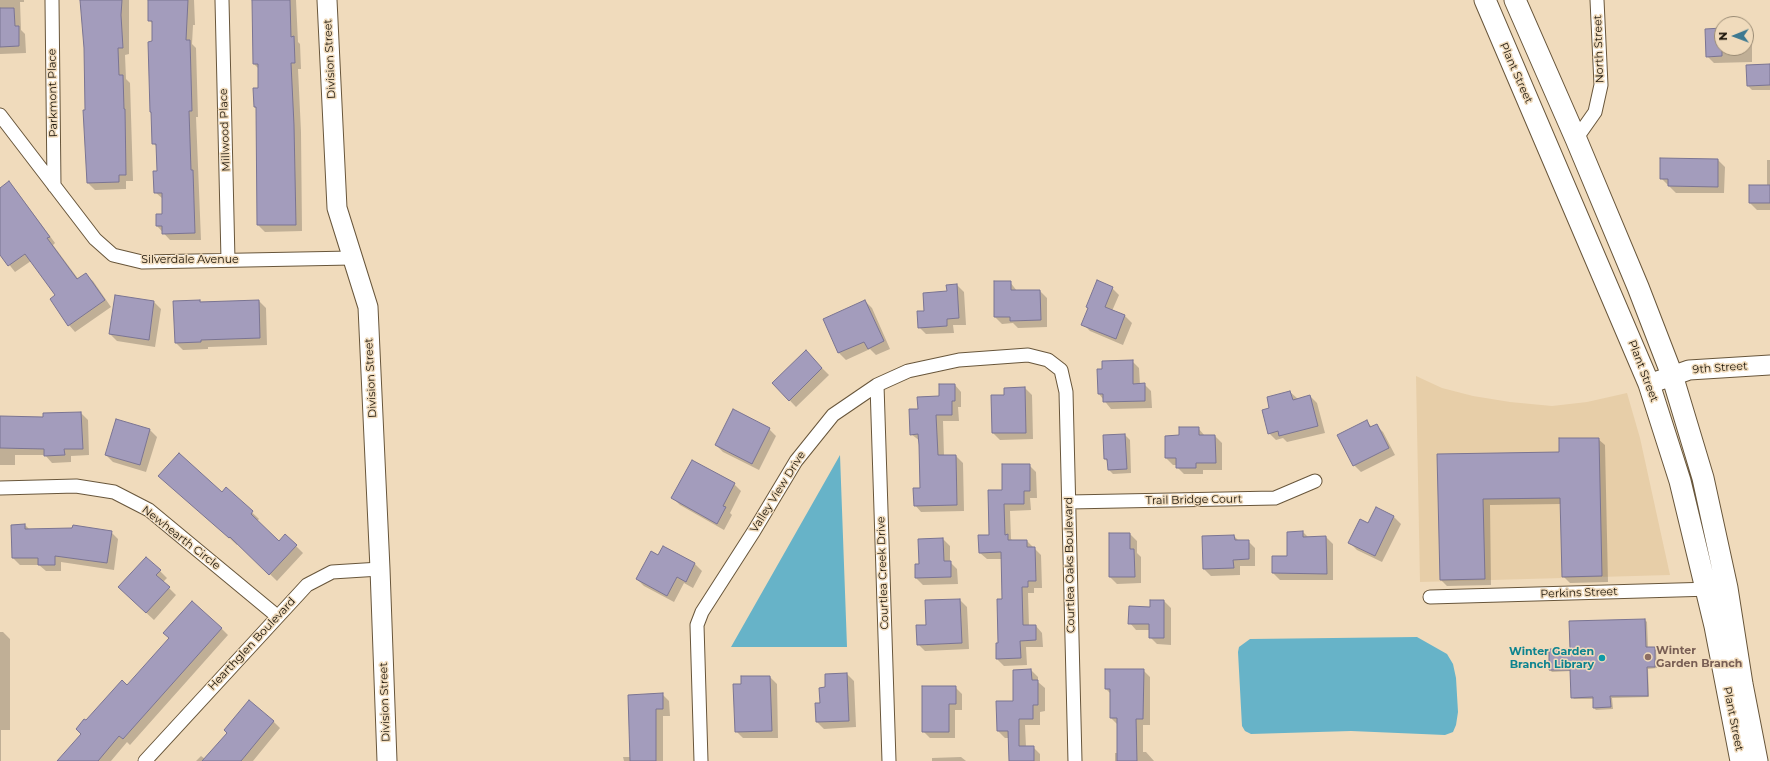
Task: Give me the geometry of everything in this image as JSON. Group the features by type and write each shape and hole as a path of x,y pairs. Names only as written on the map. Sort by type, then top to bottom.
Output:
{"main road":[{"name":"Plant Street","path":"1485,0 1649,384 1680,481 1706,589 1741,761"},
{"name":"Plant Street","path":"1515,0 1576,139 1638,287 1672,376 1703,478 1727,588 1742,684 1758,761"}],"street":[{"name":"Parkmont Place","path":"52,0 54,186"},
{"name":"Millwood Place","path":"222,0 228,260"},
{"name":"Division Street","path":"327,0 337,208 368,308 387,761"},
{"name":"North Street","path":"1576,139 1595,112 1601,85 1597,0"},
{"name":"Silverdale Avenue","path":"0,115 95,239 113,255 142,262 352,258"},
{"name":"Valley View Drive","path":"701,761 697,625 702,612 754,532 796,461 833,415 877,385 908,371 959,360 1028,355 1048,360 1061,370"},
{"name":"9th Street","path":"1649,384 1689,370 1770,365"},
{"name":"Courtlea Oaks Boulevard","path":"1061,370 1066,392 1076,761"},
{"name":"Courtlea Creek Drive","path":"877,385 889,761"},
{"name":"Trail Bridge Court","path":"1069,502 1275,498 1315,480"},
{"name":"Newhearth Circle","path":"0,488 76,486 114,492 149,510 277,616"},
{"name":"Hearthglen Boulevard","path":"145,761 307,585 332,572 353,569 380,569"},
{"name":"Perkins Street","path":"1430,597 1727,588"}],"shaded area":[{"path":"1416,376 1442,388 1473,396 1510,402 1552,406 1587,402 1627,393 1640,438 1670,575 1420,582"}],"water":[{"path":"840,455 847,647 731,647"},
{"path":"1417,637 1447,654 1453,664 1456,678 1458,712 1456,725 1453,732 1445,735 1351,731 1251,734 1245,731 1242,726 1238,652 1239,647 1250,639"}],"building":[{"path":"80,0 122,0 121,15 123,48 118,48 119,75 123,75 126,175 119,175 119,182 87,183 83,110 85,110 84,48"},
{"path":"148,0 188,0 186,40 190,40 192,111 189,111 195,233 162,234 162,226 156,226 156,214 162,214 162,193 154,193 153,171 157,171 156,144 152,144 150,112 148,42 152,41 152,21 148,21"},
{"path":"252,0 290,0 291,37 294,36 295,63 291,63 296,225 257,225 256,107 254,107 253,88 258,88 258,64 253,64"},
{"path":"0,8 14,8 15,26 19,26 19,46 0,47"},
{"path":"1714,28 1714,56 1722,56 1706,57 1705,29"},
{"path":"1770,64 1770,85 1747,86 1746,65"},
{"path":"1660,158 1718,159 1718,187 1668,186 1668,179 1660,179"},
{"path":"9,181 50,237 47,238 77,279 86,273 105,300 68,326 50,299 55,295 25,254 8,266 0,255 0,188"},
{"path":"1749,185 1770,185 1770,203 1749,203"},
{"path":"1097,280 1113,287 1105,307 1125,315 1116,339 1081,325 1088,308 1086,307"},
{"path":"994,281 1011,281 1011,290 1040,290 1041,320 1010,321 1010,317 994,317"},
{"path":"957,284 959,318 947,319 947,326 918,328 917,311 924,311 923,293 947,291 946,285"},
{"path":"115,295 154,301 149,340 109,334"},
{"path":"200,300 200,302 259,300 260,338 201,340 201,342 175,343 173,301"},
{"path":"865,300 884,341 868,349 864,342 838,353 823,319"},
{"path":"806,350 822,368 789,401 772,383"},
{"path":"1133,360 1133,384 1145,383 1145,401 1103,402 1103,394 1098,394 1097,369 1102,369 1102,361"},
{"path":"939,384 955,384 955,401 952,401 952,415 936,415 938,455 956,455 957,505 914,506 913,488 920,488 919,445 918,434 910,435 909,409 918,409 917,397 939,396"},
{"path":"1025,387 1026,433 992,433 991,395 1004,395 1004,388"},
{"path":"1290,391 1293,400 1310,395 1318,426 1279,436 1278,431 1268,434 1262,410 1269,408 1267,397"},
{"path":"733,409 770,428 752,464 715,445"},
{"path":"81,412 83,449 64,449 65,455 44,456 44,449 0,448 0,416 43,417 43,413"},
{"path":"116,419 150,429 140,465 105,455"},
{"path":"1367,420 1370,427 1377,424 1389,448 1353,466 1337,435"},
{"path":"1179,427 1199,427 1199,435 1215,435 1216,463 1196,463 1196,468 1176,468 1176,458 1165,458 1165,436 1179,435"},
{"path":"1125,434 1127,469 1108,470 1107,459 1104,459 1103,435"},
{"path":"1559,438 1599,438 1602,576 1562,577 1560,498 1483,499 1485,579 1440,580 1437,454 1559,452"},
{"path":"179,453 222,492 226,487 253,511 251,514 279,541 285,534 297,545 269,575 230,537 229,538 158,476"},
{"path":"692,460 735,483 723,506 726,507 717,524 671,498"},
{"path":"1002,464 1030,464 1030,491 1024,491 1024,504 1004,504 1005,535 1008,534 1008,540 1027,540 1027,547 1035,547 1036,581 1028,581 1028,587 1022,587 1023,625 1036,625 1036,640 1020,641 1021,658 996,659 996,643 998,643 997,599 1002,599 1001,552 979,553 978,535 989,535 988,490 1002,490"},
{"path":"1376,507 1394,516 1375,556 1348,543 1360,519 1368,523"},
{"path":"25,524 25,529 72,528 73,525 112,531 107,563 55,556 55,565 38,565 38,558 12,558 11,525"},
{"path":"1303,531 1303,537 1326,536 1327,574 1272,573 1272,556 1287,556 1287,532"},
{"path":"1109,533 1130,533 1130,549 1134,549 1135,577 1109,577"},
{"path":"1234,535 1235,540 1249,540 1249,559 1233,560 1234,568 1203,569 1202,536"},
{"path":"943,538 944,561 951,561 951,577 915,578 915,564 919,564 918,539"},
{"path":"663,546 695,563 686,582 677,577 667,596 636,579 651,551 658,555"},
{"path":"146,557 161,570 156,575 170,587 146,613 118,587"},
{"path":"960,599 962,643 917,645 916,625 926,625 925,600"},
{"path":"1150,600 1164,600 1164,638 1149,638 1149,624 1128,624 1129,606 1150,607"},
{"path":"192,601 222,628 123,739 119,736 98,761 57,761 81,734 76,729 84,719 86,720 122,680 127,685 169,638 163,633"},
{"name":"Winter Garden Branch Library","path":"1645,619 1646,647 1655,647 1655,667 1647,667 1648,696 1610,696 1611,707 1593,708 1593,697 1571,698 1570,670 1549,670 1549,649 1570,649 1569,621"},
{"path":"1031,669 1032,680 1038,680 1038,705 1033,705 1033,719 1019,719 1019,746 1034,746 1034,761 1009,761 1008,731 997,731 996,701 1013,701 1013,670"},
{"path":"1105,669 1144,669 1143,719 1136,719 1137,761 1117,761 1117,718 1110,718 1110,689 1105,689"},
{"path":"847,673 849,721 816,722 815,703 820,703 819,688 825,687 825,674"},
{"path":"741,676 770,676 772,731 735,732 733,684 741,684"},
{"path":"922,686 956,686 956,704 949,704 949,732 922,732"},
{"path":"663,693 663,709 656,709 656,761 630,761 628,695"},
{"path":"249,700 274,721 241,761 202,761 227,733 224,730"}],"place":[{"name":"Winter Garden Branch","path":"1648,657"},
{"name":"Winter Garden Branch Library","path":"1602,658"}]}
